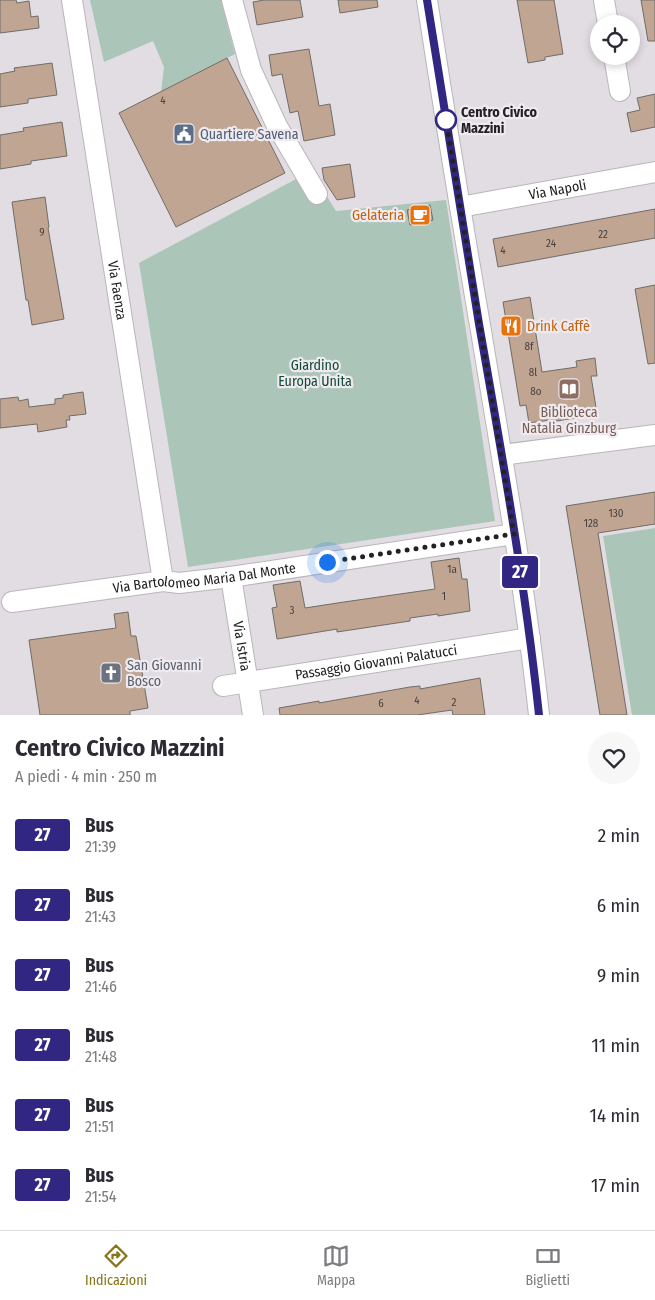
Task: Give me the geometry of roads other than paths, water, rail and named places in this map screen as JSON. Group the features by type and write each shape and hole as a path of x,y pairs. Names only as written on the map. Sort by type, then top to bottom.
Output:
{"street":[{"name":"Via Faenza","path":"72,0 163,581"},
{"path":"232,0 251,70 277,126 317,194"},
{"path":"427,0 502,455 530,638 539,715"},
{"path":"604,0 606,15"},
{"path":"616,65 620,91"},
{"name":"Via Napoli","path":"460,207 655,172"},
{"path":"502,455 655,435"},
{"name":"Via Bartolomeo Maria Dal Monte","path":"12,602 163,581 179,583 232,577 514,534"},
{"name":"Via Istria","path":"232,577 252,715"},
{"name":"Passaggio Giovanni Palatucci","path":"223,686 530,638"}],"place":[{"name":"Centro Civico Mazzini","path":"446,120"},
{"name":"Quartiere Savena","path":"184,134"},
{"name":"Gelateria","path":"420,215"},
{"name":"Drink Caffè","path":"511,326"},
{"name":"Biblioteca Natalia Ginzburg","path":"569,389"},
{"name":"San Giovanni Bosco","path":"111,673"}],"park label":[{"name":"Giardino Europa Unita","path":"315,374"}]}
